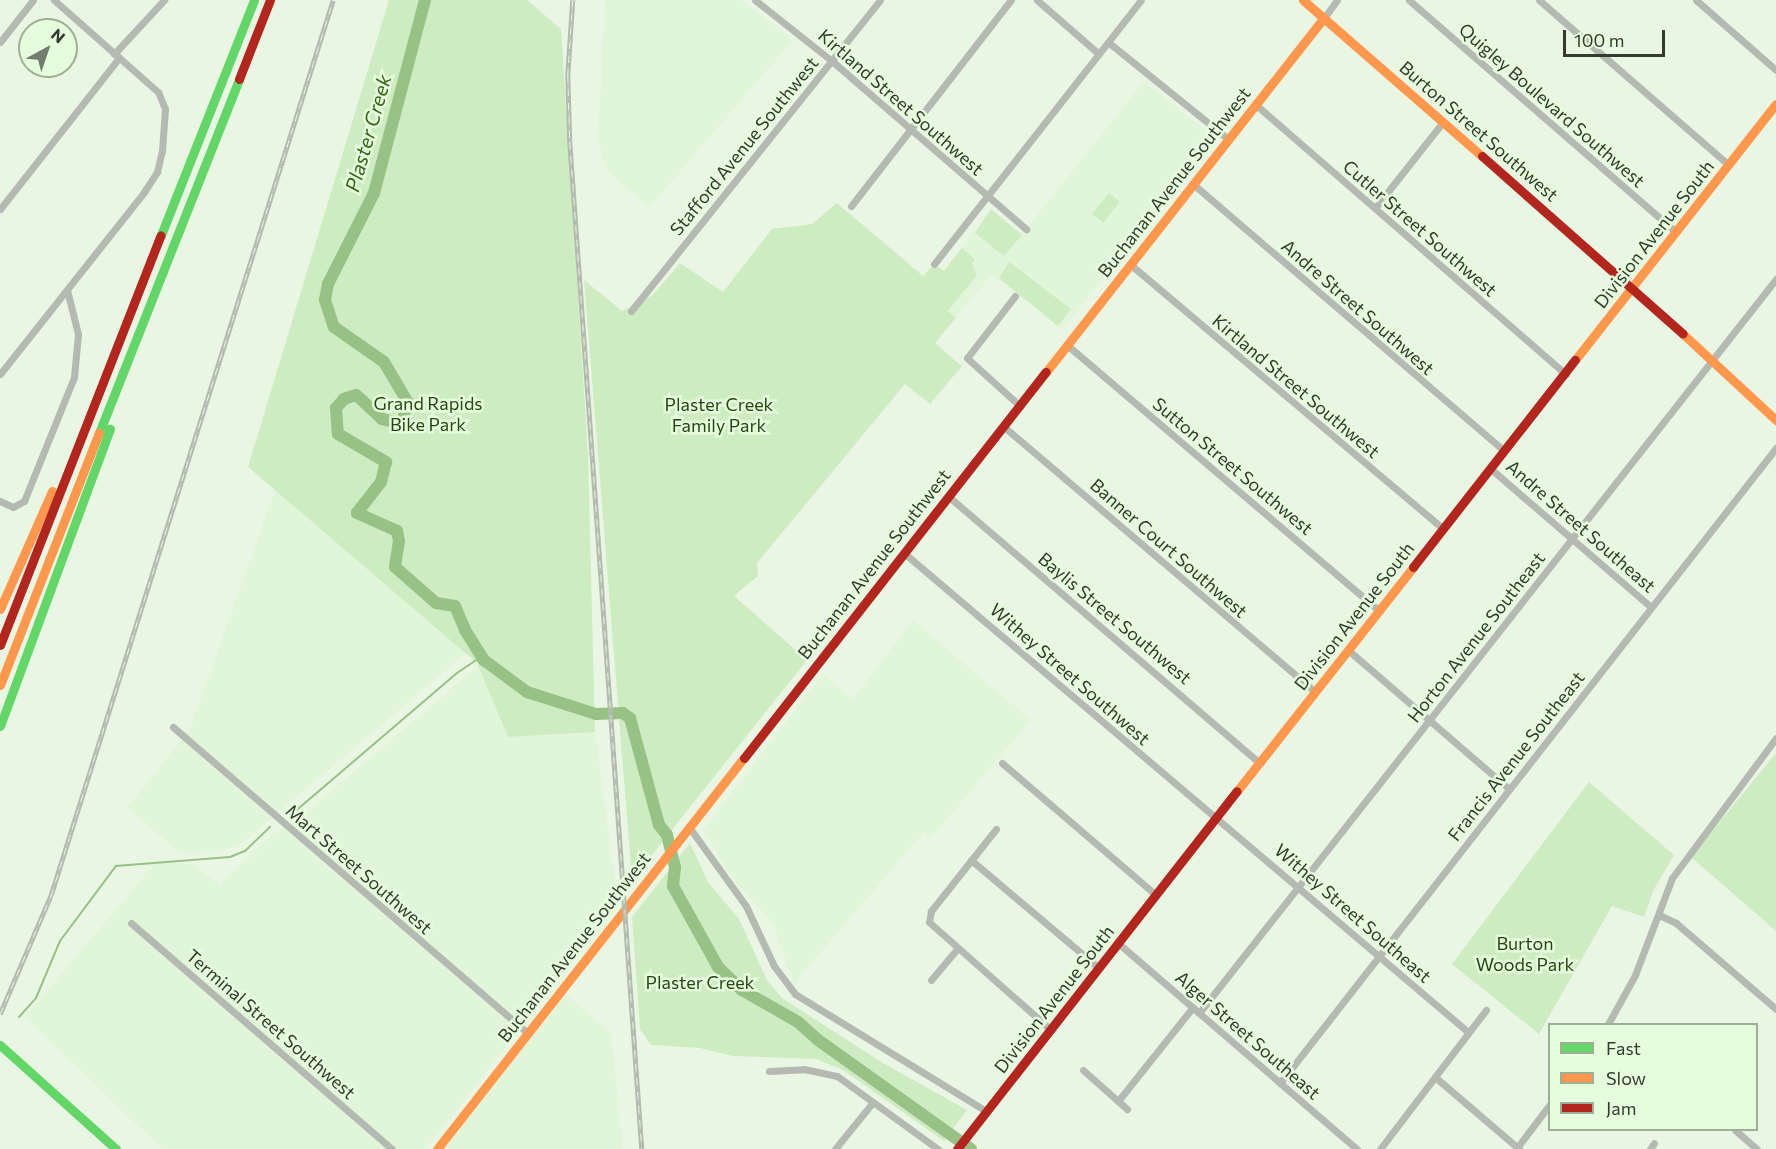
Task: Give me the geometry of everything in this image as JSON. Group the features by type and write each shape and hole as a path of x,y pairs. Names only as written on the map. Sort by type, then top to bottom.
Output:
{"main road":[{"path":"0,645 254,0"},
{"path":"0,686 270,0"},
{"name":"Burton Street Southwest","path":"1303,0 1634,288 1711,363 1776,420"},
{"name":"Buchanan Avenue Southwest","path":"437,1149 1323,18"},
{"name":"Division Avenue South","path":"957,1149 1776,104"},
{"path":"0,726 111,426 131,352"},
{"path":"0,609 108,370"},
{"path":"0,1045 116,1149"}],"street":[{"path":"0,42 33,0"},
{"path":"0,374 144,192 157,172 162,151 163,100 54,0"},
{"path":"0,209 117,56 164,0"},
{"name":"Kirtland Street Southwest","path":"755,0 832,61 1026,229"},
{"name":"Stafford Avenue Southwest","path":"631,311 880,0"},
{"path":"851,206 1011,0"},
{"path":"1037,0 1099,54"},
{"path":"934,264 1141,0"},
{"name":"Buchanan Avenue Southwest","path":"1323,18 1337,0"},
{"name":"Quigley Boulevard Southwest","path":"1409,0 1676,232"},
{"path":"1539,0 1729,165"},
{"path":"1696,0 1776,70"},
{"path":"1108,42 1227,139"},
{"name":"Cutler Street Southwest","path":"1255,104 1566,374"},
{"path":"1375,208 1443,122"},
{"name":"Andre Street Southwest","path":"1193,184 1504,451"},
{"name":"Kirtland Street Southwest","path":"1131,265 1443,529"},
{"name":"Horton Avenue Southeast","path":"1199,1013 1776,279"},
{"path":"0,501 16,507 29,493 74,377 78,334 67,290"},
{"path":"1015,296 967,358 1020,406"},
{"name":"Sutton Street Southwest","path":"1067,345 1379,611"},
{"name":"Banner Court Southwest","path":"1003,426 1316,692"},
{"name":"Francis Avenue Southeast","path":"1280,1083 1776,448"},
{"name":"Andre Street Southeast","path":"1491,468 1651,607"},
{"name":"Baylis Street Southwest","path":"948,496 1260,763"},
{"name":"Withey Street Southwest","path":"904,553 1217,818"},
{"path":"1348,650 1509,789"},
{"name":"Mart Street Southwest","path":"173,727 528,1033"},
{"path":"1611,1023 1635,975 1672,879 1687,853 1755,771 1776,738"},
{"path":"1002,763 1156,895"},
{"name":"Withey Street Southeast","path":"1217,818 1300,886 1467,1032"},
{"path":"689,826 750,913 774,966 791,989 986,1111"},
{"path":"996,829 929,919 931,926 1051,1030"},
{"path":"971,860 1099,968"},
{"path":"1659,915 1676,923 1776,1009"},
{"name":"Terminal Street Southwest","path":"130,923 392,1149"},
{"name":"Alger Street Southeast","path":"1118,943 1357,1149"},
{"path":"931,980 957,949"},
{"path":"1118,1101 1193,1007"},
{"path":"1380,1149 1486,1010"},
{"path":"1083,1070 1127,1109"},
{"path":"769,1071 826,1072 873,1102 938,1149"},
{"path":"1434,1077 1517,1148 1548,1107"},
{"path":"835,1149 873,1102"},
{"path":"1736,1131 1757,1149"}],"shaded area":[{"path":"605,0 742,0 793,40 649,208 607,170 598,140"},
{"path":"1144,81 1216,139 1062,330 992,274 956,318 937,303 943,272 991,209 1022,234"},
{"path":"275,490 466,653 240,845 217,852 180,853 127,808 190,729"},
{"path":"913,620 1031,720 931,838 924,832 794,984 773,924 731,876 703,830 823,674 853,699"},
{"path":"478,666 508,737 595,732 618,904 426,1149 162,1149 25,1017 155,863 193,864 220,885 270,836 303,815"},
{"path":"566,994 611,1033 623,1149 444,1149"}],"green space":[{"name":"Grand Rapids Bike Park","path":"389,0 527,0 561,29 588,454 595,732 508,737 477,663 248,467"},
{"path":"1109,193 1120,202 1103,223 1092,214"},
{"name":"Plaster Creek Family Park","path":"837,203 923,276 934,264 944,271 962,248 975,259 972,263 977,275 948,311 956,318 935,343 962,366 930,404 905,384 757,563 758,576 734,596 807,660 632,880 584,280 622,311 653,295 680,263 723,292 772,229 812,224"},
{"path":"991,209 1022,235 1004,256 975,233"},
{"path":"1009,262 1071,309 1058,326 999,278"},
{"path":"1776,753 1776,931 1691,857"},
{"name":"Burton Woods Park","path":"1589,782 1674,855 1653,891 1644,917 1612,906 1539,1034 1452,964"},
{"name":"Plaster Creek","path":"690,843 708,882 739,919 767,980 782,998 883,1063 967,1110 944,1141 843,1070 816,1059 733,1056 700,1048 651,1045 640,1029 632,917"}],"waterway":[{"name":"Plaster Creek","path":"425,0 374,193 328,284 325,300 334,327 384,362 407,401 402,424 382,419 356,395 344,399 336,408 338,434 386,462 381,482 357,513 397,531 399,541 395,567 436,603 455,606 465,630 484,660 527,692 596,714 623,713 630,718 659,825 667,835 675,867 673,886 718,967 742,990 798,1022 818,1040 971,1149"},
{"path":"292,814 457,673 482,656"},
{"path":"19,1017 36,998 60,941 116,866 230,857 245,851 270,827"}],"railway":[{"path":"0,1014 51,895 333,0"},
{"path":"573,0 568,75 570,142 642,1149"}],"traffic: fast":[{"path":"161,235 254,0"},
{"path":"99,433 239,79"},
{"path":"0,726 110,429"},
{"path":"0,1045 116,1149"}],"traffic: slow":[{"path":"1303,0 1482,156"},
{"path":"1046,372 1324,18"},
{"path":"1575,360 1776,104"},
{"path":"1683,334 1776,420"},
{"path":"0,685 99,433"},
{"path":"0,609 52,491"},
{"path":"1237,791 1413,567"},
{"path":"437,1149 744,758"}],"traffic: jam":[{"path":"239,79 270,0"},
{"path":"1482,156 1683,334"},
{"path":"0,645 161,235"},
{"path":"1413,567 1575,360"},
{"path":"744,758 1046,372"},
{"path":"957,1149 1237,791"}]}
